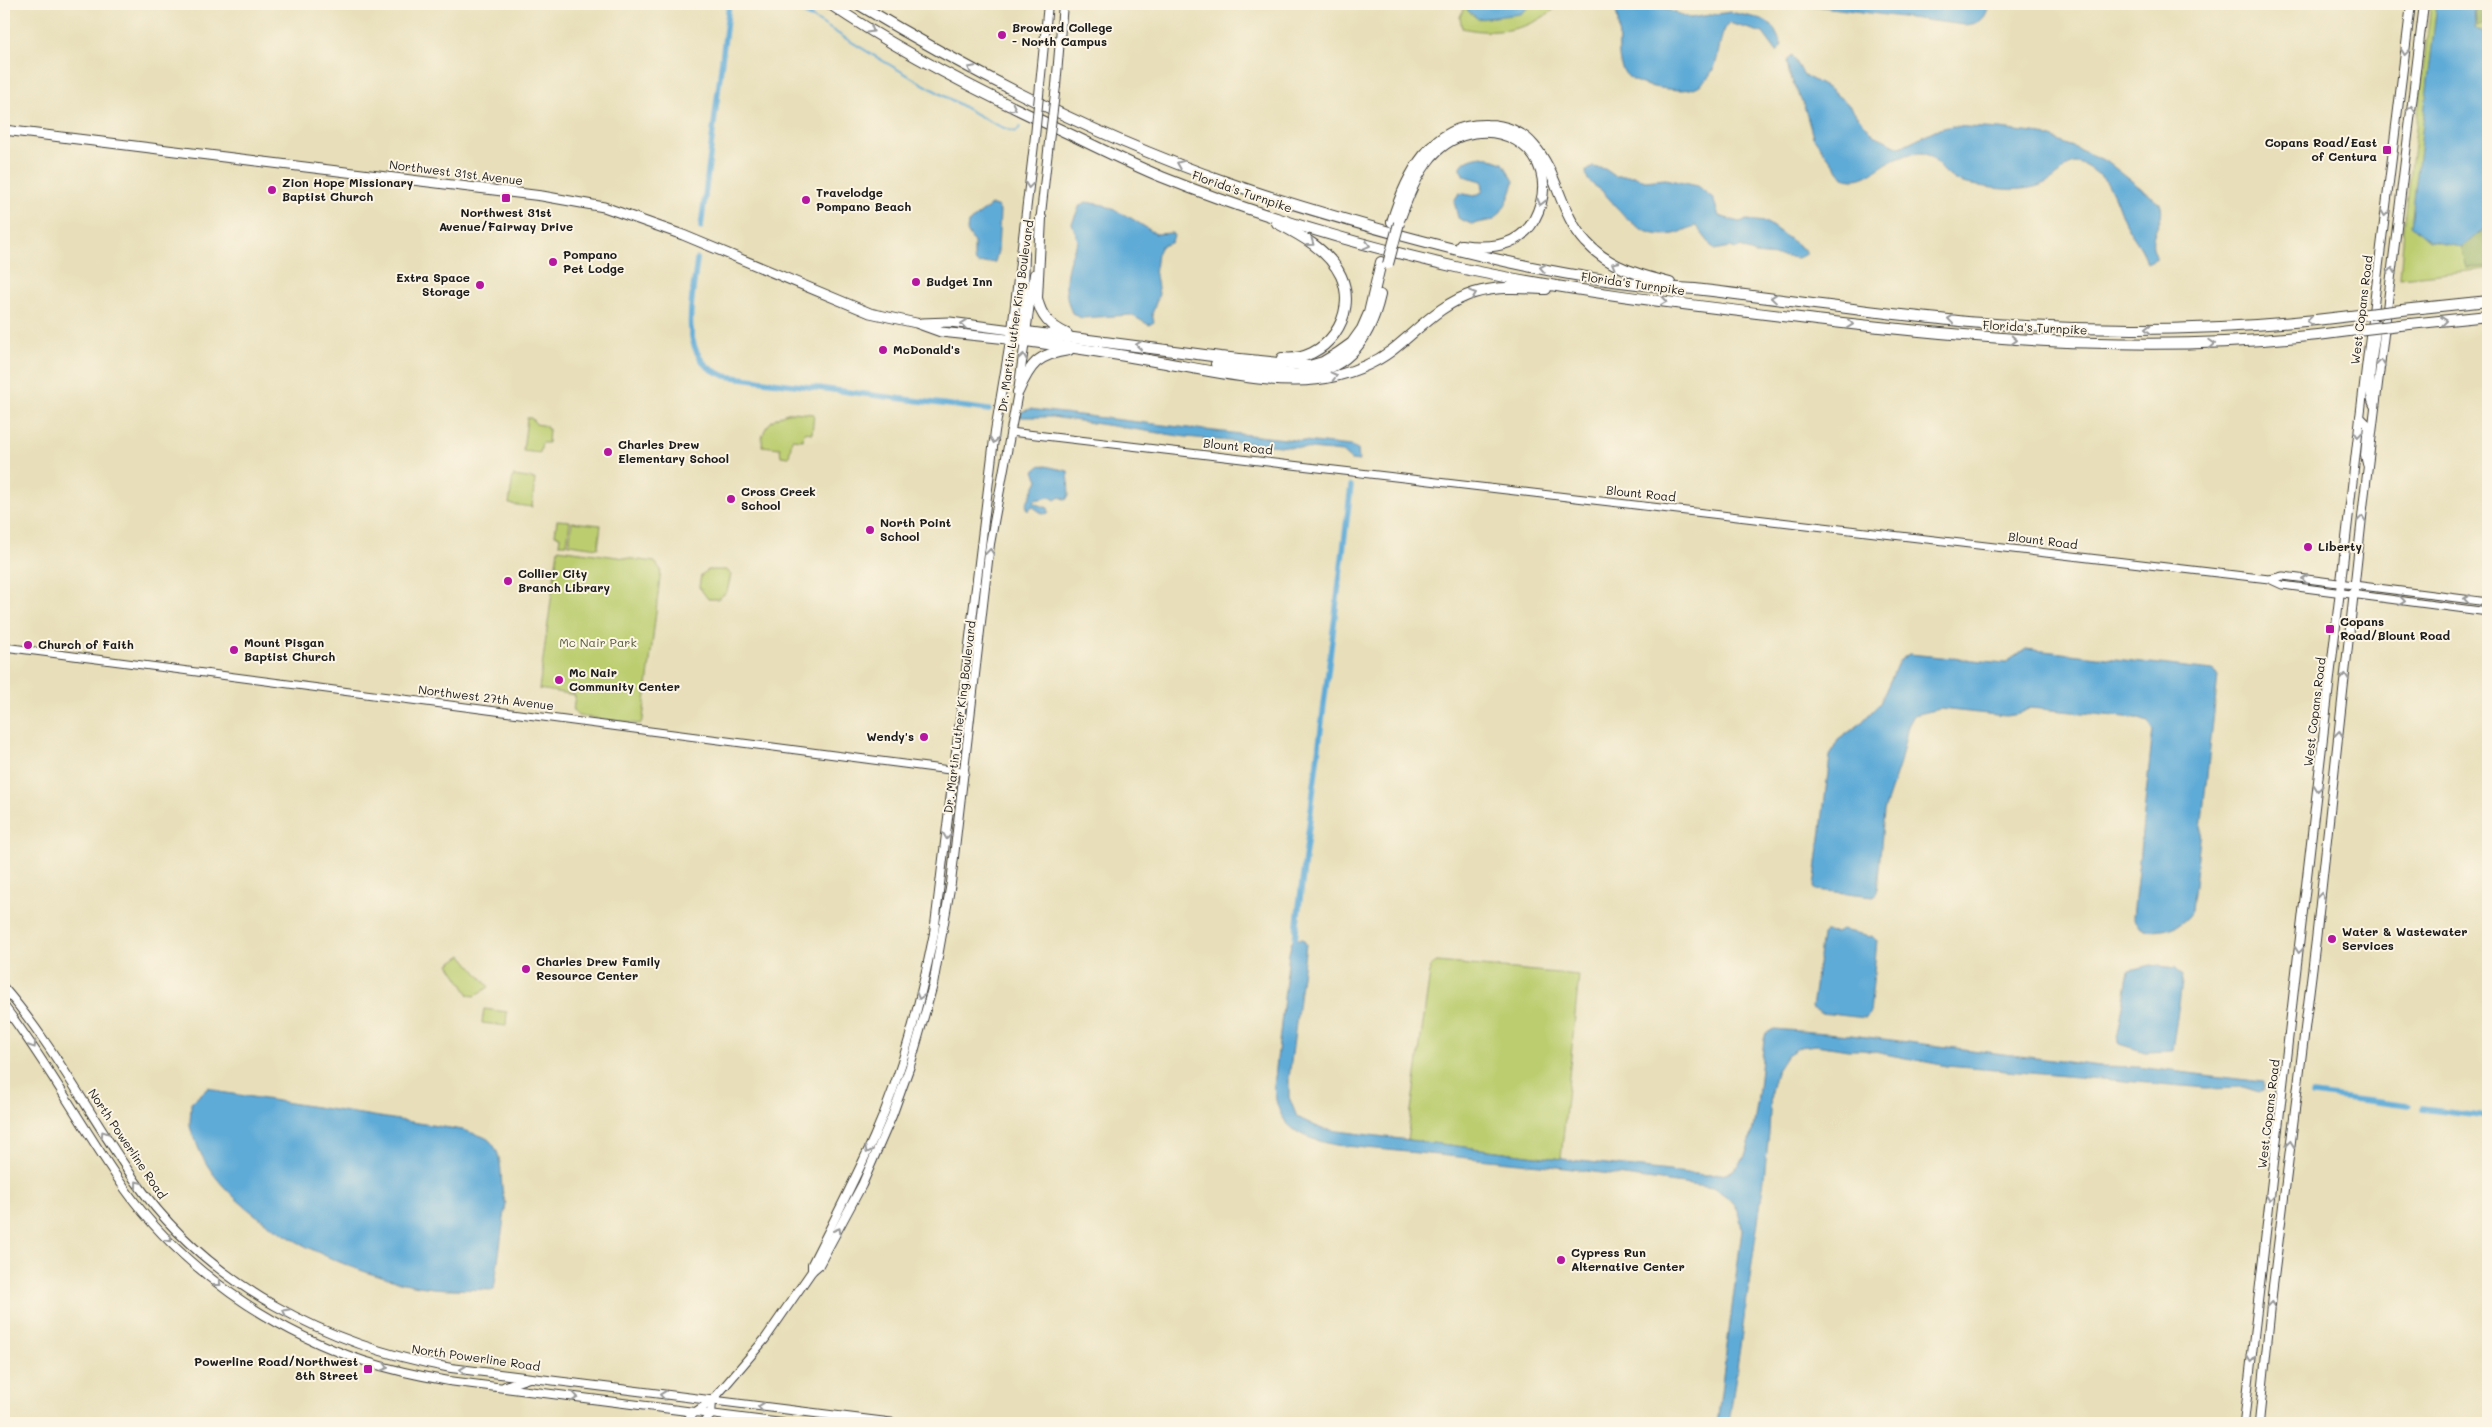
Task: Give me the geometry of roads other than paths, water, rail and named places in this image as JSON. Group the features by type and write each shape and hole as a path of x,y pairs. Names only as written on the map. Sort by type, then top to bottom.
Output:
{"highway":[{"name":"Florida's Turnpike","path":"830,4 928,64 1012,108 1160,176 1253,211 1368,245 1462,268 1582,290 1711,308 1982,338 2087,344 2203,344 2290,340 2357,330 2488,316"},
{"name":"Florida's Turnpike","path":"858,4 934,50 1018,92 1142,149 1226,182 1304,208 1460,252 1561,271 1662,287 1695,289 1980,323 2086,329 2212,328 2289,324 2488,301"},
{"path":"1163,362 1190,361 1310,374 1324,370 1352,354 1363,342 1376,314 1385,263 1406,183 1414,167 1427,151 1441,138 1466,125 1493,125 1517,132 1535,146 1545,162 1573,226 1586,243 1604,258 1625,270 1695,289"},
{"path":"1395,222 1414,182 1423,168 1432,156 1455,139 1479,132 1505,134 1524,145 1534,156 1543,179 1543,196 1530,227 1518,238 1504,244 1489,247 1426,242"},
{"path":"1176,350 1197,348 1292,359 1311,354 1326,345 1338,330 1344,312 1346,293 1341,276 1331,260 1312,242 1253,211"},
{"path":"1041,218 1037,298 1040,311 1056,329 1075,337"},
{"path":"1026,337 1075,337 1296,366 1323,362 1352,343 1362,329 1385,263"},
{"path":"1026,337 1163,362 1296,382 1319,380 1353,371 1374,362 1442,309 1474,293 1509,287 1582,290"},
{"path":"1018,392 1026,374 1042,356 1057,351 1079,348"}],"main road":[{"name":"Dr. Martin Luther King Boulevard","path":"812,1271 812,1264 874,1137 907,1046 924,982 934,933 956,770 975,596 996,432 1012,330 1035,136 1048,4"},
{"name":"Dr. Martin Luther King Boulevard","path":"685,1423 694,1413 712,1401 765,1339 812,1271 819,1265 848,1213 900,1097 936,972 949,898 965,772 990,544 1018,392 1026,337 1056,86 1063,4"},
{"name":"West Copans Road","path":"2244,1423 2360,417 2411,4"},
{"name":"West Copans Road","path":"2259,1423 2273,1286 2316,940 2375,407 2424,4"},
{"name":"Northwest 31st Avenue","path":"4,130 542,196 604,207 683,235 870,313 916,323 941,332 1010,340 1026,337"},
{"path":"2395,133 2408,135"},
{"path":"1023,234 1026,245 1023,326 1026,337"},
{"path":"2375,407 2371,401 2371,385 2380,295 2377,278"},
{"name":"Northwest 31st Avenue","path":"916,323 950,322 1012,330 1026,337"},
{"path":"2360,417 2368,425 2365,455 2368,471"},
{"path":"980,560 983,566 981,597 984,600"},
{"path":"975,596 981,632"},
{"name":"North Powerline Road","path":"4,988 33,1024 138,1184 162,1214 214,1264 277,1308 330,1334 405,1360 529,1378 894,1423"},
{"name":"North Powerline Road","path":"4,1006 26,1034 126,1190 157,1227 181,1251 241,1300 310,1339 364,1361 403,1372 498,1387 782,1423"},
{"path":"900,1097 900,1083 909,1055 907,1046"},
{"path":"50,1072 70,1081"},
{"path":"73,1109 94,1118"},
{"path":"181,1251 192,1254 201,1252"},
{"path":"195,1263 214,1264"},
{"path":"310,1339 330,1334"},
{"path":"323,1345 331,1340 345,1340"},
{"path":"498,1387 512,1385 529,1378"},
{"path":"703,1423 711,1415 712,1401"}],"street":[{"name":"Blount Road","path":"1010,432 2269,579 2284,576 2488,602"},
{"name":"Blount Road","path":"2269,579 2282,585 2488,612"},
{"name":"Northwest 27th Avenue","path":"4,647 965,772"}],"water":[{"path":"1465,4 1533,4 1520,14 1478,19 1468,11"},
{"path":"1614,4 1652,4 1690,18 1730,12 1762,19 1772,25 1782,45 1777,52 1763,33 1729,23 1722,35 1713,70 1700,85 1691,89 1680,90 1646,85 1631,79 1623,71 1620,60 1618,20"},
{"path":"1800,4 1989,4 1986,14 1981,20 1974,24 1964,25"},
{"path":"2437,4 2474,4 2475,28 2488,36 2488,196 2485,198 2488,209 2488,226 2461,247 2429,241 2411,225"},
{"path":"1792,55 1804,75 1829,89 1847,103 1874,135 1900,147 1935,130 1952,126 2000,129 2042,134 2106,161 2160,203 2161,217 2153,242 2153,249 2157,258 2147,263 2105,181 2099,175 2079,164 2071,164 2053,179 2041,185 2022,189 1992,188 1962,183 1947,174 1929,156 1923,153 1897,158 1862,178 1850,179 1843,177 1813,137 1805,109 1789,73 1787,61"},
{"path":"1483,156 1503,163 1514,181 1507,202 1494,220 1471,224 1458,218 1454,201 1459,193 1475,196 1483,191 1482,181 1464,176 1460,169 1466,161"},
{"path":"1593,167 1605,169 1615,176 1634,176 1645,181 1665,179 1698,186 1713,198 1719,216 1739,222 1747,220 1766,222 1806,251 1806,254 1798,258 1755,254 1741,247 1737,249 1729,247 1715,250 1696,226 1677,233 1662,235 1642,229 1626,217 1601,190 1590,182 1586,176 1586,171"},
{"path":"1086,202 1104,205 1131,218 1156,234 1172,233 1174,236 1171,243 1161,246 1157,254 1155,269 1159,294 1152,314 1154,322 1149,325 1131,315 1081,318 1072,313 1067,295 1066,277 1070,259 1078,241 1072,223 1080,205"},
{"path":"991,205 997,206 1000,211 998,251 995,262 978,264 974,260 974,243 967,231 968,223"},
{"path":"1030,409 1351,446 1358,449 1359,461 1351,460 1342,452 1186,437 1052,417 1020,417 1021,412"},
{"path":"1041,465 1068,471 1069,495 1066,500 1060,497 1055,500 1050,497 1035,500 1034,503 1048,508 1049,513 1043,514 1032,506 1028,511 1026,504 1038,480 1034,471"},
{"path":"2026,649 2213,670 2218,676 2192,911 2187,918 2172,928 2153,931 2145,929 2133,917 2153,729 2148,722 2136,718 2030,708 2019,714 2006,716 1940,709 1914,715 1908,726 1900,763 1884,811 1877,892 1874,896 1816,890 1814,887 1830,756 1838,740 1860,724 1880,703 1899,661 1909,654 2005,663"},
{"path":"1841,930 1872,936 1877,941 1870,1013 1865,1018 1821,1013 1812,1008 1822,935 1825,932 1836,933"},
{"path":"1303,939 1306,944 1289,1078 1289,1097 1297,1117 1322,1129 1705,1175 1723,1174 1738,1166 1750,1143 1757,1107 1764,1040 1766,1033 1774,1029 1851,1035 2100,1066 2138,1067 2263,1082 2263,1090 2259,1092 2243,1087 2206,1088 1947,1066 1864,1050 1848,1050 1816,1045 1800,1047 1787,1055 1776,1072 1771,1091 1763,1187 1729,1423 1717,1423 1742,1230 1734,1204 1713,1188 1550,1166 1336,1145 1300,1134 1285,1121 1276,1100 1274,1086 1289,953 1292,941"},
{"path":"2151,965 2176,968 2183,976 2172,1051 2145,1052 2119,1044 2118,1034 2129,970"},
{"path":"209,1087 220,1092 463,1130 489,1140 498,1154 503,1196 506,1204 494,1290 433,1288 403,1283 369,1273 333,1259 298,1242 265,1222 236,1199 213,1174 191,1131 191,1103"}],"waterway":[{"path":"701,227 729,4"},
{"path":"792,4 810,16"},
{"path":"810,16 878,58 981,117 1016,132 1020,127"},
{"path":"697,259 690,316 691,330 699,356 714,371 725,376 989,410"},
{"path":"1295,939 1351,486"},
{"path":"2313,1094 2408,1106"},
{"path":"2422,1108 2488,1116"}],"place":[{"name":"Broward College - North Campus","path":"1002,35"},
{"name":"Copans Road/East of Centura","path":"2387,150"},
{"name":"Zion Hope Missionary Baptist Church","path":"272,190"},
{"name":"Northwest 31st Avenue/Fairway Drive","path":"506,198"},
{"name":"Travelodge Pompano Beach","path":"806,200"},
{"name":"Pompano Pet Lodge","path":"553,262"},
{"name":"Budget Inn","path":"916,282"},
{"name":"Extra Space Storage","path":"480,285"},
{"name":"McDonald's","path":"883,350"},
{"name":"Charles Drew Elementary School","path":"608,452"},
{"name":"Cross Creek School","path":"731,499"},
{"name":"North Point School","path":"870,530"},
{"name":"Liberty","path":"2308,547"},
{"name":"Collier City Branch Library","path":"508,581"},
{"name":"Copans Road/Blount Road","path":"2330,629"},
{"name":"Church of Faith","path":"28,645"},
{"name":"Mount Pisgan Baptist Church","path":"234,650"},
{"name":"Mc Nair Community Center","path":"559,680"},
{"name":"Wendy's","path":"924,737"},
{"name":"Water & Wastewater Services","path":"2332,939"},
{"name":"Charles Drew Family Resource Center","path":"526,969"},
{"name":"Cypress Run Alternative Center","path":"1561,1260"},
{"name":"Powerline Road/Northwest 8th Street","path":"368,1369"}],"park label":[{"name":"Mc Nair Park","path":"598,643"}]}
